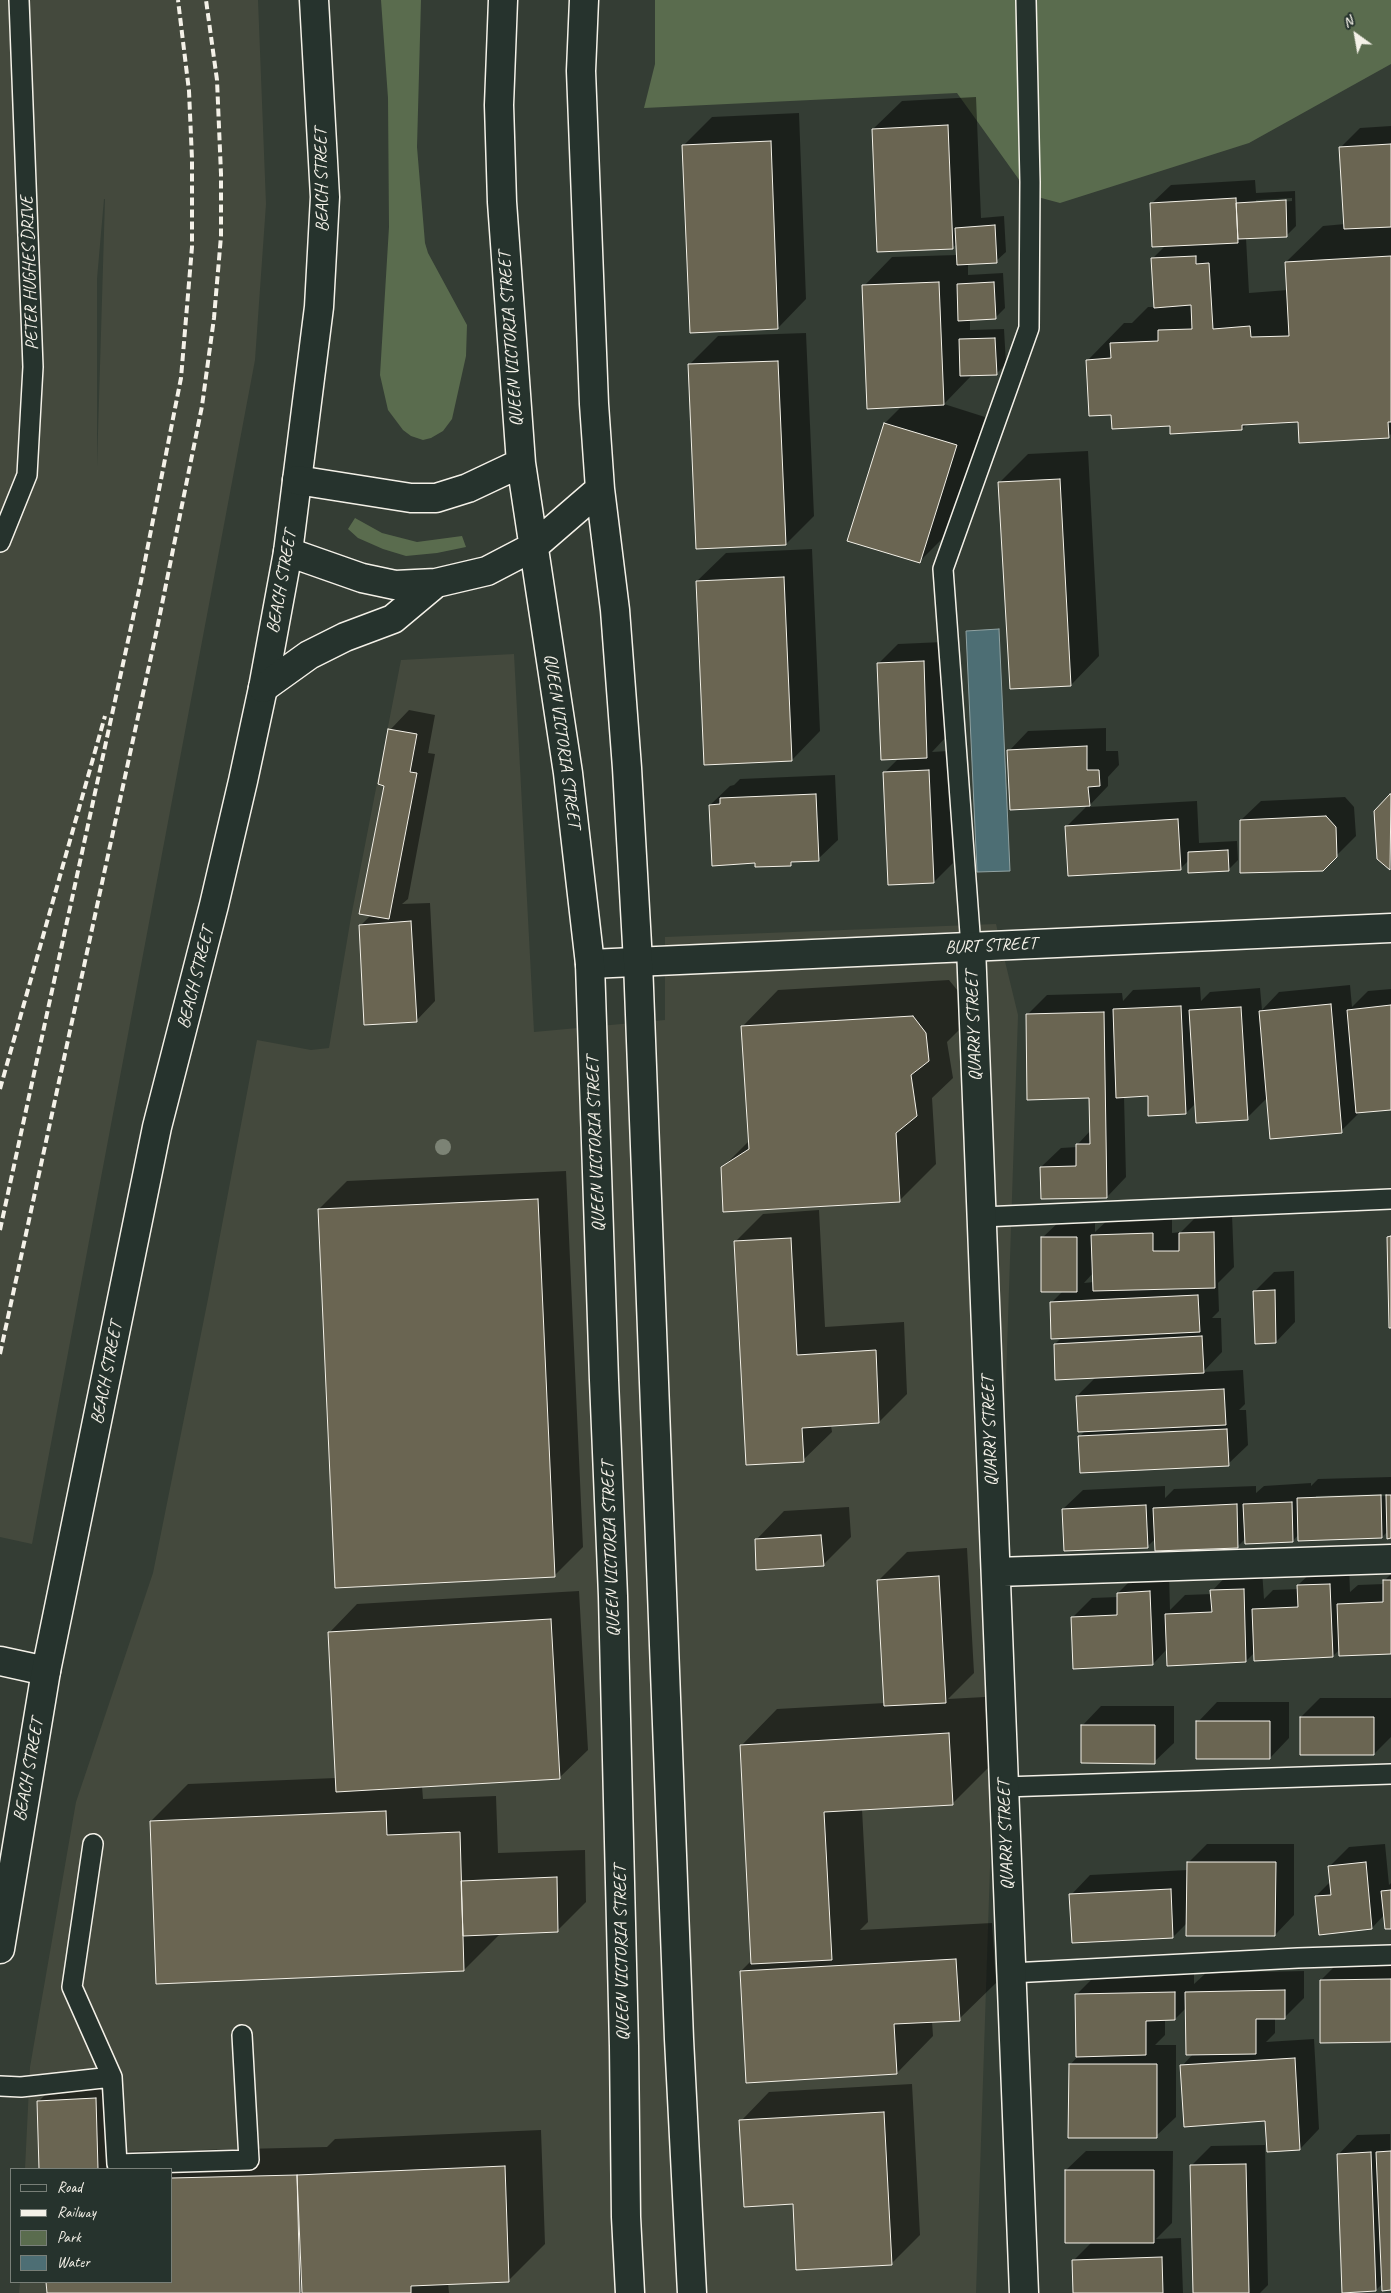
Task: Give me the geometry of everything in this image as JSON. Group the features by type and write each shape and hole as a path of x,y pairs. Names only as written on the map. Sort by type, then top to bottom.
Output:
{"main road":[{"name":"BEACH STREET","path":"0,1948 46,1671 157,1127 214,906 263,688 288,552 319,307 325,197 314,0"},
{"name":"QUEEN VICTORIA STREET","path":"503,0 499,105 502,202 521,463 568,773 590,964 613,1596 624,2046 626,2217 630,2293"},
{"path":"584,0 581,71 594,404 600,489 616,630 627,768 638,962 679,2039 692,2293"},
{"path":"298,480 411,498 436,498 468,488 521,463"},
{"path":"288,552 362,578 395,586 436,584 487,571 533,547 600,489"},
{"path":"263,688 309,655 344,637 393,619 436,584"},
{"name":"BURT STREET","path":"590,964 1391,928"},
{"name":"QUARRY STREET","path":"971,947 1024,2293"},
{"path":"996,1572 1391,1559"},
{"path":"0,1661 46,1671"}],"lane":[{"name":"PETER HUGHES DRIVE","path":"0,542 26,475 33,367 20,0"},
{"name":"QUARRY STREET","path":"971,947 943,569 1029,328 1030,182 1026,0"},
{"path":"982,1217 1391,1200"},
{"path":"1004,1787 1391,1774"},
{"path":"93,1844 72,1987 112,2077 118,2164 248,2160 242,2036"},
{"path":"1011,1973 1391,1955"},
{"path":"0,2086 21,2087 112,2077"}],"shaded area":[{"path":"0,0 258,0 266,204 255,360 32,1544 0,1537","holes":["105,199 97,466 97,279"]},
{"path":"514,654 534,1032 665,1020 665,937 996,924 1018,1015 976,2293 19,2293 20,2283 172,2283 172,2168 25,2168 30,2067 76,1802 153,1573 208,1299 257,1040 311,1050 329,1048 351,917 401,660"}],"green space":[{"path":"381,0 421,0 417,147 425,243 428,253 467,325 466,356 452,419 443,431 423,440 411,436 403,430 388,410 380,375 389,227 388,98"},
{"path":"655,0 1391,0 1391,64 1249,143 1060,203 1030,195 957,93 644,108 655,64"},
{"path":"355,518 382,533 417,542 462,536 466,547 437,553 406,556 383,549 358,538 348,529"}],"water":[{"path":"999,629 1010,871 977,872 966,631"}],"building":[{"path":"948,125 953,249 877,252 872,129"},
{"path":"771,141 778,329 690,333 682,145"},
{"path":"1391,144 1391,227 1344,229 1339,147"},
{"path":"1236,198 1238,243 1152,247 1150,203"},
{"path":"1286,200 1287,237 1238,239 1236,203"},
{"path":"995,225 997,263 957,265 955,228"},
{"path":"1196,256 1196,264 1209,263 1213,329 1250,326 1251,337 1289,336 1285,262 1391,256 1391,422 1388,422 1389,438 1299,443 1298,422 1242,425 1242,430 1170,434 1170,426 1112,429 1111,415 1089,416 1086,360 1111,358 1110,343 1158,341 1158,330 1192,329 1191,305 1154,308 1151,258"},
{"path":"939,282 944,405 867,409 862,285"},
{"path":"994,282 996,319 958,321 957,284"},
{"path":"995,338 997,375 960,376 959,339"},
{"path":"778,361 786,545 696,549 688,364"},
{"path":"884,423 957,445 920,563 847,541"},
{"path":"1060,479 1071,686 1010,689 998,482"},
{"path":"784,577 792,761 704,765 696,581"},
{"path":"924,661 927,758 881,760 877,663"},
{"path":"388,729 417,734 410,772 417,773 389,919 359,914 384,786 378,784"},
{"path":"1087,746 1087,770 1099,770 1100,786 1088,787 1090,806 1010,810 1007,750"},
{"path":"929,770 934,883 888,885 883,772"},
{"path":"816,794 819,861 791,862 791,866 755,867 755,863 712,866 709,805 720,804 720,798"},
{"path":"1390,794 1390,870 1377,859 1374,811"},
{"path":"1326,816 1336,827 1337,857 1323,871 1240,873 1240,820"},
{"path":"1178,819 1181,870 1068,876 1065,826"},
{"path":"1228,850 1229,871 1188,873 1188,852"},
{"path":"411,921 417,1022 364,1025 359,925"},
{"path":"1331,1004 1342,1133 1270,1139 1259,1011"},
{"path":"1391,1005 1391,1110 1356,1113 1347,1010"},
{"path":"1181,1006 1186,1114 1148,1116 1148,1096 1116,1098 1113,1009"},
{"path":"1241,1007 1248,1120 1196,1123 1189,1010"},
{"path":"1104,1012 1107,1198 1041,1199 1040,1167 1076,1166 1076,1144 1090,1144 1089,1098 1027,1100 1026,1014"},
{"path":"913,1016 926,1033 929,1061 911,1075 917,1116 896,1133 900,1202 723,1212 721,1167 749,1149 741,1026"},
{"path":"538,1199 555,1577 335,1588 318,1209"},
{"path":"1214,1232 1215,1288 1093,1291 1091,1235 1153,1233 1153,1251 1179,1251 1179,1233"},
{"path":"1391,1236 1391,1328 1389,1328 1387,1237"},
{"path":"1041,1237 1077,1237 1077,1292 1041,1292"},
{"path":"791,1238 797,1355 876,1350 879,1423 802,1428 804,1462 746,1465 734,1241"},
{"path":"1275,1290 1276,1343 1255,1344 1253,1291"},
{"path":"1198,1295 1200,1332 1051,1339 1050,1302"},
{"path":"1202,1336 1204,1373 1055,1380 1054,1344"},
{"path":"1224,1389 1226,1425 1078,1432 1076,1396"},
{"path":"1227,1429 1229,1466 1080,1473 1078,1436"},
{"path":"1381,1495 1382,1538 1298,1541 1297,1498"},
{"path":"1386,1495 1391,1495 1391,1538 1387,1539"},
{"path":"1292,1502 1293,1542 1245,1544 1243,1504"},
{"path":"1237,1504 1238,1548 1155,1551 1153,1508"},
{"path":"1146,1505 1148,1548 1064,1551 1062,1509"},
{"path":"821,1535 824,1566 756,1570 755,1539"},
{"path":"939,1576 946,1703 884,1706 877,1580"},
{"path":"1383,1580 1391,1580 1391,1654 1339,1656 1337,1604 1383,1602"},
{"path":"1330,1584 1333,1657 1254,1661 1252,1609 1298,1607 1297,1585"},
{"path":"1244,1589 1246,1662 1167,1666 1165,1614 1212,1612 1210,1590"},
{"path":"1150,1591 1153,1665 1073,1669 1071,1617 1117,1615 1117,1593"},
{"path":"551,1619 560,1779 336,1792 328,1632"},
{"path":"1300,1717 1374,1717 1374,1755 1300,1755"},
{"path":"1196,1721 1270,1721 1270,1759 1196,1759"},
{"path":"1081,1725 1155,1725 1155,1764 1081,1763"},
{"path":"949,1733 953,1805 824,1812 832,1960 751,1964 740,1745"},
{"path":"386,1811 387,1835 460,1832 464,1971 156,1984 150,1821"},
{"path":"1187,1862 1276,1862 1275,1936 1186,1936"},
{"path":"1366,1862 1372,1929 1319,1935 1315,1896 1331,1895 1328,1866"},
{"path":"557,1877 558,1932 463,1936 461,1881"},
{"path":"1171,1889 1173,1938 1072,1943 1069,1894"},
{"path":"1391,1890 1391,1929 1385,1929 1381,1891"},
{"path":"956,1959 960,2021 894,2024 897,2074 746,2083 740,1971"},
{"path":"1391,1979 1391,2042 1320,2043 1320,1980"},
{"path":"1285,1990 1285,2019 1256,2019 1256,2054 1186,2055 1185,1992"},
{"path":"1175,1992 1175,2020 1146,2021 1146,2055 1076,2057 1075,1994"},
{"path":"1295,2058 1300,2150 1267,2152 1265,2121 1184,2127 1180,2065"},
{"path":"1069,2064 1157,2064 1157,2138 1068,2138"},
{"path":"96,2098 98,2168 39,2168 37,2101"},
{"path":"884,2112 892,2265 796,2270 793,2204 744,2207 739,2120"},
{"path":"1391,2151 1391,2290 1382,2291 1376,2152"},
{"path":"1371,2152 1376,2291 1342,2293 1337,2154"},
{"path":"1246,2164 1249,2293 1193,2293 1190,2165"},
{"path":"505,2166 509,2282 411,2286 411,2293 302,2293 297,2175"},
{"path":"1065,2170 1154,2170 1154,2243 1065,2243"},
{"path":"297,2175 300,2293 47,2293 46,2283 172,2283 172,2178"},
{"path":"1162,2257 1163,2293 1073,2293 1072,2260"}],"railway":[{"path":"0,1230 141,581 181,378 192,247 192,159 189,91 178,0"},
{"path":"0,1354 157,629 202,406 214,318 221,236 221,174 217,80 206,0"},
{"path":"0,1089 105,716"}]}
